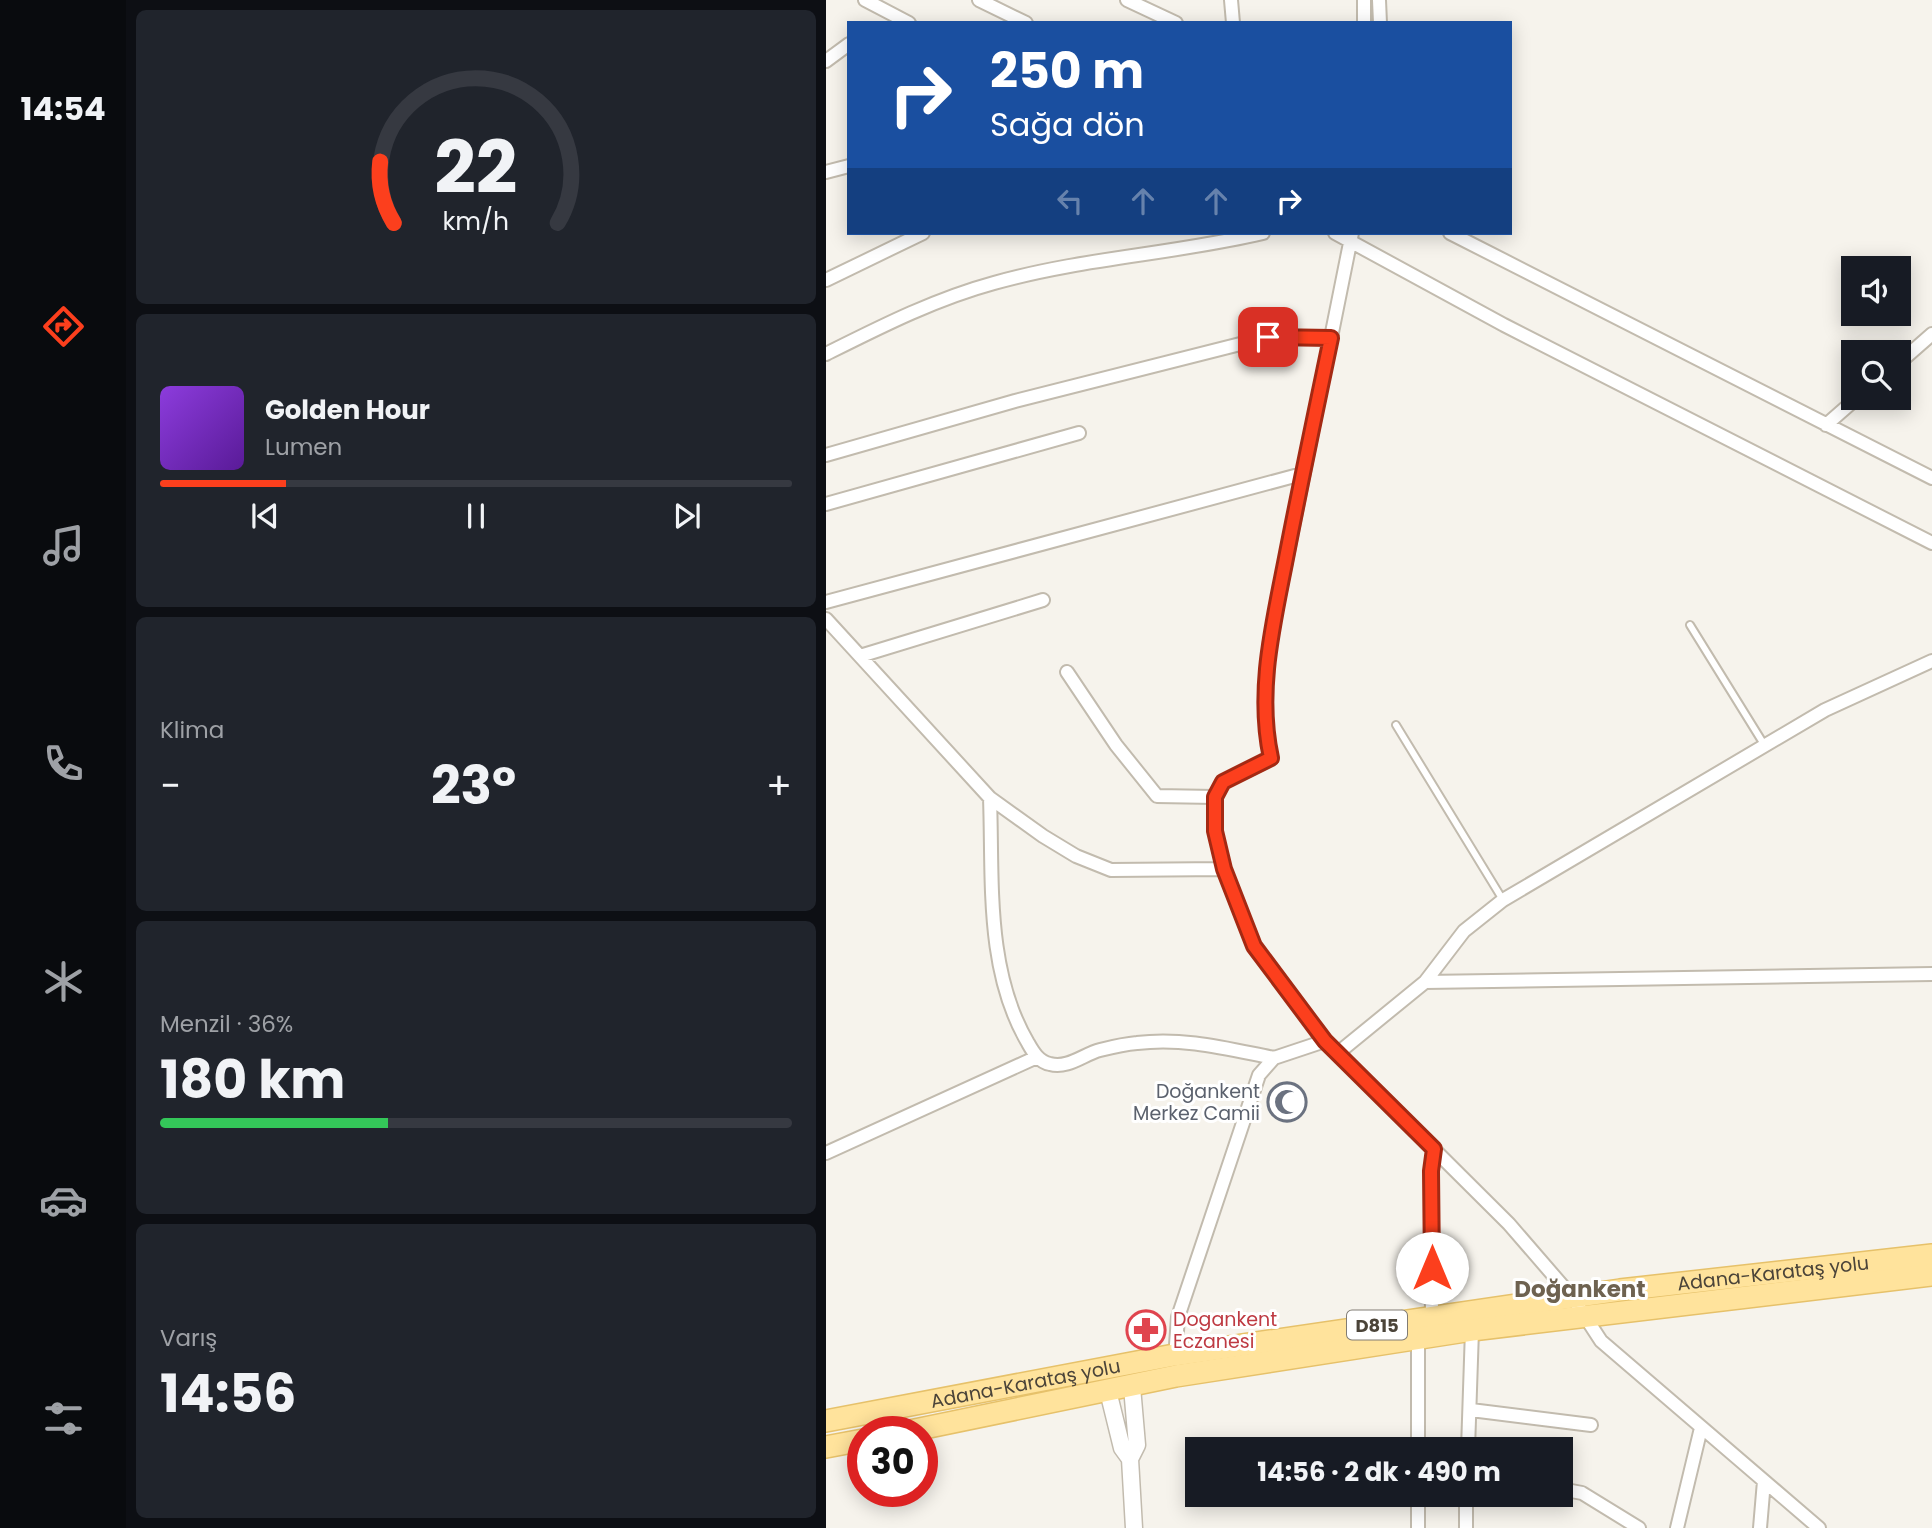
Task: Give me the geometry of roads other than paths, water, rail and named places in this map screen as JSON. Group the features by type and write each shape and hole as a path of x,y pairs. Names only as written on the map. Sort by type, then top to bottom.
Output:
{"main road":[{"name":"Adana-Karataş yolu","path":"938,1425 1132,1387 1175,1365 1418,1339 1578,1307 1932,1255"},
{"name":"Adana-Karataş yolu","path":"826,1421 1175,1365 1432,1316 1578,1307 1932,1275"},
{"path":"826,1447 847,1443"}],"street":[{"path":"865,0 905,21"},
{"path":"979,0 1022,21"},
{"path":"1127,0 1172,21"},
{"path":"1231,0 1233,21"},
{"path":"1364,0 1364,21"},
{"path":"1379,0 1380,21"},
{"path":"883,21 893,14"},
{"path":"826,61 847,45"},
{"path":"826,173 847,167"},
{"path":"826,280 919,235"},
{"path":"826,354 947,298 994,283 1065,266 1251,235"},
{"path":"1454,235 1932,478"},
{"path":"1819,1528 1601,1341 1578,1307 1510,1224 1325,1041 1254,946 1224,869 1215,831 1215,797 1223,782 1271,758 1265,730 1264,701 1270,640 1351,237 1504,325 1932,542"},
{"path":"1911,352 1932,334"},
{"path":"826,455 1015,401 1268,337 1331,338"},
{"path":"1826,425 1843,410"},
{"path":"826,504 1079,433"},
{"path":"826,602 1302,474"},
{"path":"860,656 1043,600"},
{"path":"826,619 990,798 1076,856 1111,870 1224,869"},
{"path":"1338,1053 1425,982 1464,931 1503,900 1876,684 1932,662"},
{"path":"1067,672 1116,745 1157,796 1215,797"},
{"path":"990,798 995,932 1002,978 1015,1021 1037,1057 1049,1065 1065,1064 1098,1050 1137,1043 1185,1040 1273,1059"},
{"path":"1425,982 1932,974"},
{"path":"1175,1365 1178,1317 1259,1075 1273,1059 1325,1041"},
{"path":"826,1153 1037,1057"},
{"path":"1432,1316 1431,1171 1434,1149"},
{"path":"1469,1437 1472,1330"},
{"path":"1418,1339 1418,1437"},
{"path":"1132,1387 1137,1445 1130,1459 1134,1528"},
{"path":"1108,1391 1122,1448 1130,1459"},
{"path":"1471,1409 1591,1425"},
{"path":"1677,1528 1702,1428"},
{"path":"1760,1528 1764,1481"},
{"path":"1573,1491 1582,1493 1639,1528"},
{"path":"1418,1507 1418,1528"},
{"path":"1466,1507 1466,1528"}],"lane":[{"path":"1690,625 1765,746"},
{"path":"1396,725 1503,900"}],"place":[{"name":"Doğankent Merkez Camii","path":"1287,1102"},
{"name":"Dogankent Eczanesi","path":"1146,1330"}],"district":[{"name":"Doğankent","path":"1580,1289"}]}
